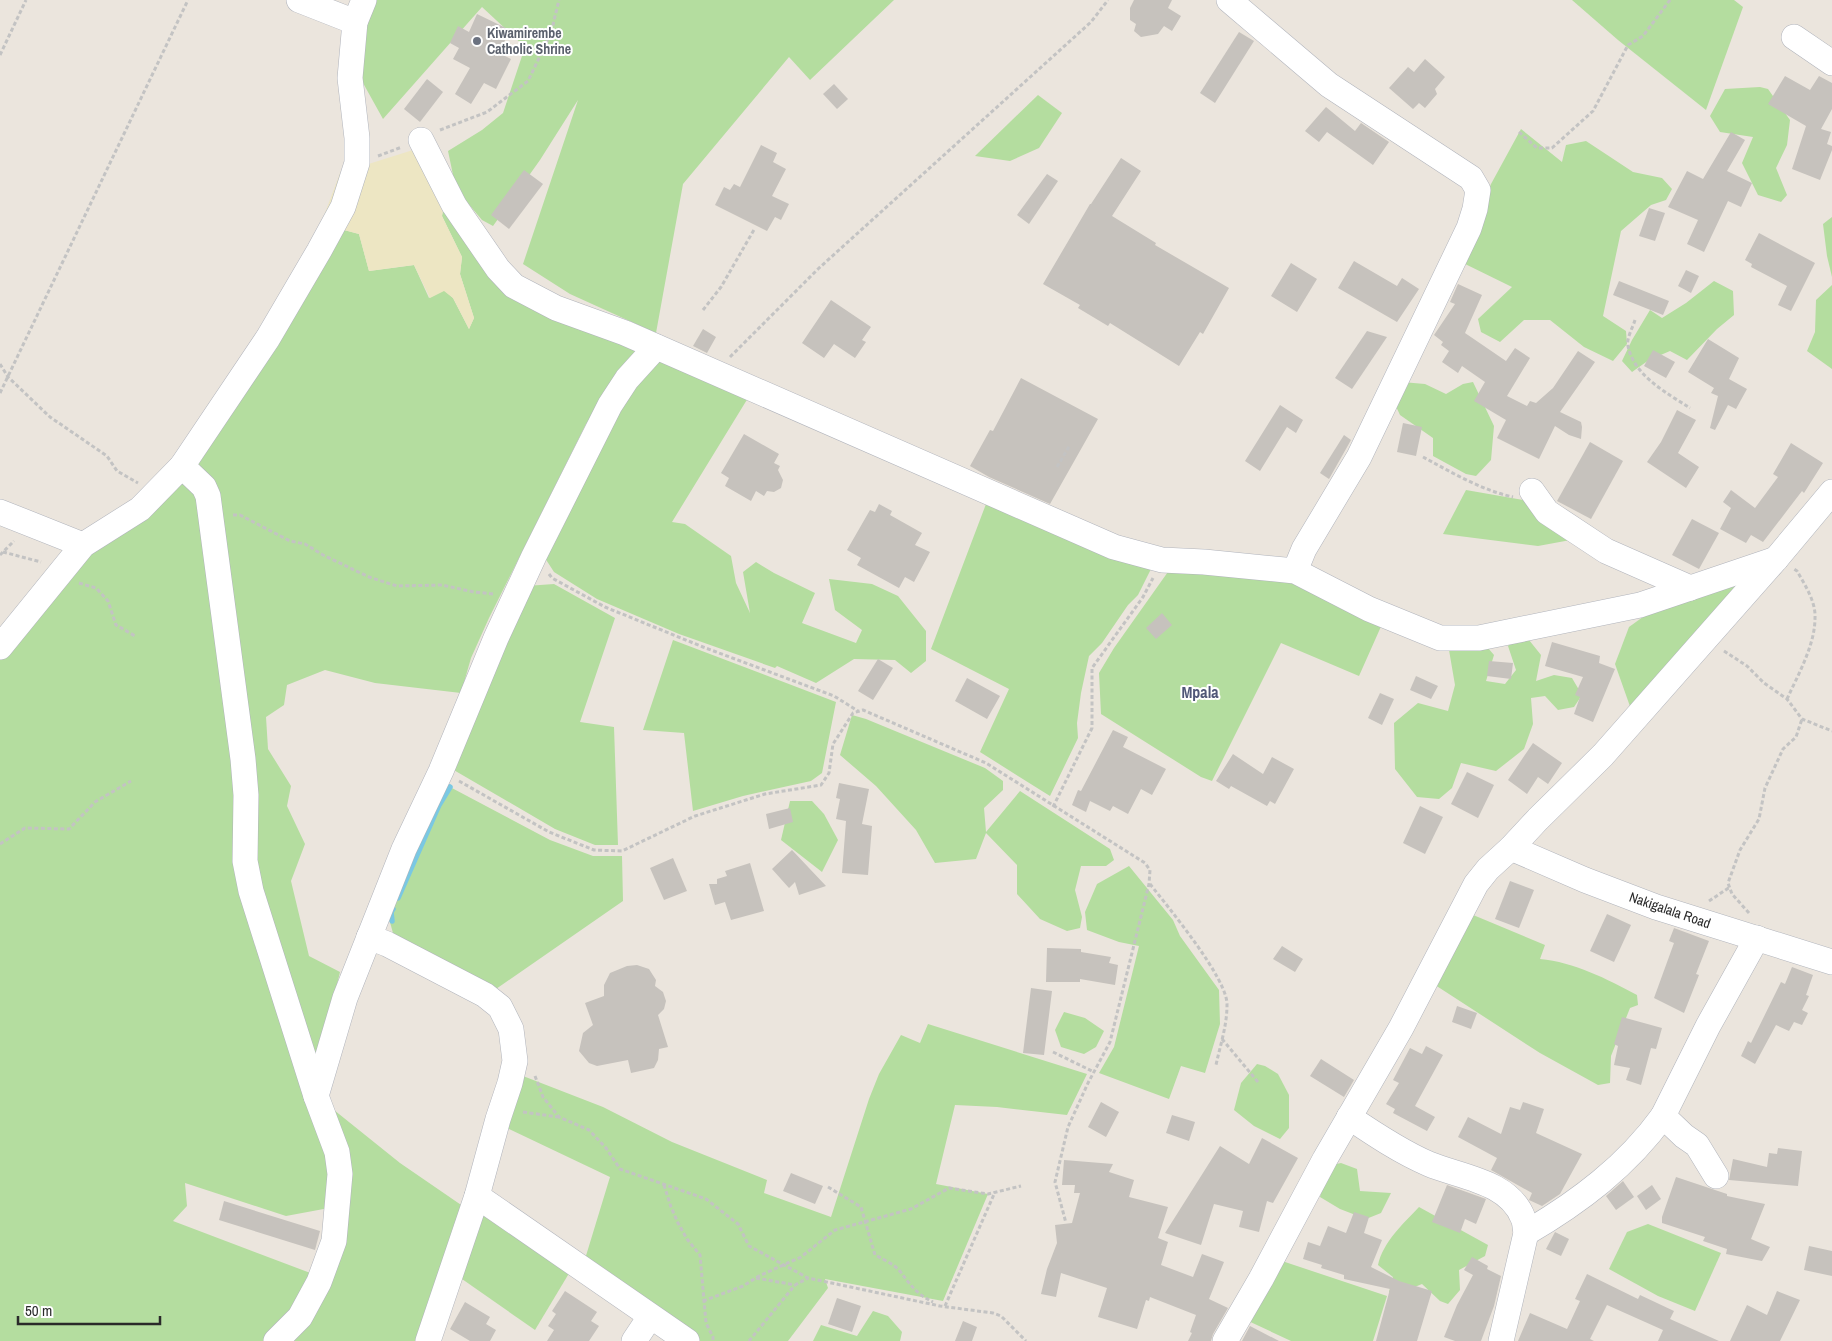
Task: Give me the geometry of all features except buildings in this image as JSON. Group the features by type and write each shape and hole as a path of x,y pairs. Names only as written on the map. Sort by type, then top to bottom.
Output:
{"street":[{"path":"0,647 83,545 129,517 154,496 182,466 268,338 343,207 357,163 357,138 350,78 360,11 299,0"},
{"path":"1229,0 1329,85 1471,178 1478,190 1469,228 1359,457 1304,549 1295,571"},
{"path":"1794,37 1832,63"},
{"path":"421,140 454,205 498,268 514,286 525,293 556,308 625,333 1114,547 1162,560 1295,571 1369,609 1440,638 1479,638 1640,605 1776,559"},
{"path":"316,1096 345,998 404,849 441,771 496,638 534,556 610,406 627,379 656,347"},
{"path":"182,466 204,487 208,496 243,759 246,795 245,861 259,920 336,1152 340,1174 334,1241 319,1282 300,1317 276,1341"},
{"path":"1225,1341 1261,1279 1349,1116 1401,1028 1476,884 1488,869 1603,755 1776,559 1832,492"},
{"path":"1536,498 1547,512 1606,551 1690,588"},
{"path":"0,512 83,545"},
{"name":"Nakigalala Road","path":"1511,848 1585,880 1656,907 1832,962"},
{"path":"369,938 388,944 484,995 500,1007 511,1029 514,1060 510,1083 477,1196 428,1341"},
{"path":"1526,1233 1563,1211 1611,1175 1638,1148 1663,1116 1708,1026 1757,938"},
{"path":"1349,1116 1380,1138 1429,1164 1480,1181 1516,1204 1524,1218 1526,1233 1501,1341"},
{"path":"1663,1116 1684,1136 1697,1145 1716,1176"},
{"path":"477,1196 686,1341"},
{"path":"634,1341 650,1317"}],"path":[{"path":"0,55 26,0"},
{"path":"0,393 188,0"},
{"path":"357,163 421,140 446,126 488,112 528,81 551,34 559,0"},
{"path":"714,373 818,269 1091,22 1108,0"},
{"path":"1519,132 1537,148 1552,148 1593,111 1628,45 1643,36 1670,0"},
{"path":"703,310 721,287 755,228"},
{"path":"1635,320 1627,344 1634,362 1654,385 1690,408"},
{"path":"0,364 8,377 50,417 107,456 117,471 136,481 154,496"},
{"path":"1057,467 1070,445"},
{"path":"1423,457 1461,478 1502,495 1536,498"},
{"path":"210,515 240,515 290,541 305,544 323,555 369,577 397,586 442,585 474,592 516,597"},
{"path":"3,552 36,560 61,570 79,583 96,588 108,602 116,625 135,636"},
{"path":"534,556 552,578 606,607 703,647 834,696 858,711"},
{"path":"1776,559 1797,571 1809,592 1816,617 1809,649 1786,699"},
{"path":"1053,807 1092,728 1092,668 1143,597 1162,560"},
{"path":"1705,639 1748,666 1764,683 1786,699 1802,719 1832,731"},
{"path":"441,771 549,832 594,850 622,851 695,816 766,794 821,785 829,773 833,744 854,712 863,710 986,763 1053,807 1145,863 1150,870 1149,884 1110,1042 1068,1127 1055,1182 1066,1223"},
{"path":"1757,938 1751,914 1732,894 1728,883 1740,850 1759,819 1765,788 1783,749 1796,737 1802,719"},
{"path":"0,844 25,828 69,829 95,802 131,781"},
{"path":"1149,884 1184,926 1224,990 1228,1004 1226,1023 1216,1065"},
{"path":"1221,1039 1258,1082"},
{"path":"1053,1052 1094,1072"},
{"path":"534,1073 543,1097 559,1117"},
{"path":"498,1119 526,1111 559,1117 589,1130 606,1148 620,1169 706,1200 738,1224 749,1246 808,1278 940,1306 993,1313 1001,1316 1026,1341"},
{"path":"664,1184 678,1222 687,1239 700,1255 706,1323 713,1341"},
{"path":"703,1301 743,1286 801,1257 835,1230 912,1209 949,1188 988,1194 1021,1186"},
{"path":"828,1187 861,1207 875,1255 898,1269 906,1281 922,1297 940,1306"},
{"path":"945,1306 995,1192"},
{"path":"756,1278 795,1285"},
{"path":"750,1341 795,1285 808,1278"}],"green space":[{"path":"368,0 894,0 810,80 789,57 683,184 656,333 570,294 523,264 578,100 540,160 493,226 482,220 456,189 448,151 482,130 503,113 525,47 482,7 383,119 358,74"},
{"path":"1572,0 1734,0 1743,7 1706,110 1618,40"},
{"path":"1760,87 1768,89 1790,120 1787,145 1776,168 1787,195 1781,202 1758,195 1742,163 1753,137 1720,132 1710,116 1725,89"},
{"path":"1038,95 1062,113 1039,148 1010,161 975,156"},
{"path":"1521,129 1562,162 1566,145 1586,141 1633,172 1662,178 1672,189 1666,200 1651,205 1621,231 1603,316 1626,331 1627,344 1613,361 1584,347 1550,320 1524,320 1500,342 1481,332 1478,319 1512,287 1459,261 1491,184"},
{"path":"444,205 518,297 647,349 586,424 489,618 471,658 461,693 375,683 325,670 287,685 284,705 266,717 268,749 291,786 287,806 305,844 291,881 309,956 340,972 318,1064 259,889 243,710 189,465 344,230 359,234 369,271 414,265 429,298 444,290 453,298 469,329 474,318 460,274 462,257 442,216"},
{"path":"1832,217 1832,277 1823,224"},
{"path":"1714,281 1733,291 1734,315 1717,329 1687,360 1670,351 1649,360 1632,372 1622,361 1650,310 1662,318 1686,303"},
{"path":"1832,285 1832,369 1807,351 1815,332 1816,300"},
{"path":"659,356 748,398 672,522 685,524 731,556 736,583 750,613 743,572 756,562 815,593 802,623 856,643 862,630 835,610 829,579 872,584 898,596 926,631 926,661 911,673 895,660 854,659 816,683 777,666 775,668 679,634 597,599 554,572 543,555 616,405"},
{"path":"1402,382 1425,384 1446,394 1463,384 1473,382 1494,426 1491,460 1476,476 1466,474 1433,456 1433,438 1400,415 1393,400"},
{"path":"180,476 201,492 225,660 239,861 335,1162 329,1208 286,1216 185,1183 187,1206 173,1221 313,1274 298,1311 266,1341 0,1341 0,652 75,565"},
{"path":"1466,490 1534,502 1530,509 1576,539 1538,546 1443,534"},
{"path":"986,504 1153,565 1138,595 1128,605 1102,643 1089,656 1081,693 1077,723 1078,738 1050,796 980,752 1009,689 931,649"},
{"path":"1170,569 1273,575 1329,595 1383,622 1359,676 1281,643 1212,781 1201,777 1101,714 1099,673 1114,648"},
{"path":"1752,575 1632,712 1615,664 1629,627 1654,609"},
{"path":"554,584 615,618 580,722 614,727 618,845 595,845 555,829 452,769 526,586"},
{"path":"1515,637 1529,640 1541,655 1536,681 1554,675 1572,678 1582,695 1574,707 1558,710 1545,696 1531,698 1533,724 1524,749 1496,771 1461,763 1452,788 1439,799 1417,797 1395,769 1394,723 1418,703 1448,711 1455,685 1449,650 1488,648 1494,655 1486,681 1505,684 1516,670 1508,646"},
{"path":"673,640 836,702 822,773 811,781 743,796 693,811 684,733 643,730"},
{"path":"852,715 985,768 1003,781 1003,790 984,808 986,832 1020,791 1110,849 1114,860 1106,866 1081,866 1075,890 1082,917 1080,928 1067,931 1040,919 1017,894 1017,865 986,833 976,859 935,863 916,830 876,786 840,755"},
{"path":"450,787 550,840 593,856 622,856 623,901 496,989 417,950 393,933 386,908"},
{"path":"790,801 812,801 824,814 838,840 822,872 781,840"},
{"path":"1129,866 1173,920 1180,936 1219,990 1220,1024 1205,1073 1181,1066 1169,1099 1099,1073 1114,1047 1139,946 1119,942 1087,930 1085,912 1097,884"},
{"path":"1466,912 1545,945 1540,959 1578,967 1637,995 1638,1005 1630,1008 1611,1056 1610,1083 1598,1085 1540,1053 1432,983"},
{"path":"1064,1012 1085,1018 1104,1031 1096,1047 1084,1054 1061,1047 1055,1030"},
{"path":"928,1024 1087,1074 1067,1115 997,1107 955,1105 936,1184 988,1194 943,1301 825,1279 828,1288 788,1341 697,1341 585,1259 610,1177 505,1127 523,1076 603,1107 672,1142 767,1180 764,1193 831,1217 869,1099 879,1074 901,1035 920,1043"},
{"path":"1257,1064 1265,1066 1278,1074 1289,1095 1289,1128 1280,1139 1254,1126 1234,1110 1241,1083"},
{"path":"329,1106 400,1163 467,1209 418,1341 286,1341 341,1247"},
{"path":"1341,1163 1357,1169 1360,1191 1391,1193 1381,1213 1366,1219 1340,1209 1320,1197 1327,1166"},
{"path":"1419,1207 1488,1245 1485,1256 1459,1270 1460,1290 1448,1304 1440,1301 1422,1284 1395,1295 1389,1292 1393,1277 1378,1265 1389,1241"},
{"path":"484,1211 571,1270 535,1330 462,1279"},
{"path":"1648,1224 1721,1253 1695,1311 1658,1296 1609,1269 1627,1232"},
{"path":"1279,1260 1387,1296 1373,1341 1291,1341 1244,1319"},
{"path":"873,1311 888,1316 902,1332 900,1341 813,1341 821,1325 857,1336"}],"sand":[{"path":"413,150 444,205 442,216 462,257 460,274 474,318 469,329 453,298 444,291 430,298 414,265 369,271 359,234 344,230 310,253 340,173"}],"waterway":[{"path":"398,898 439,805 450,787"},
{"path":"392,921 391,912 393,909"}],"place":[{"name":"Kiwamirembe Catholic Shrine","path":"477,41"}],"district":[{"name":"Mpala","path":"1200,692"}]}
